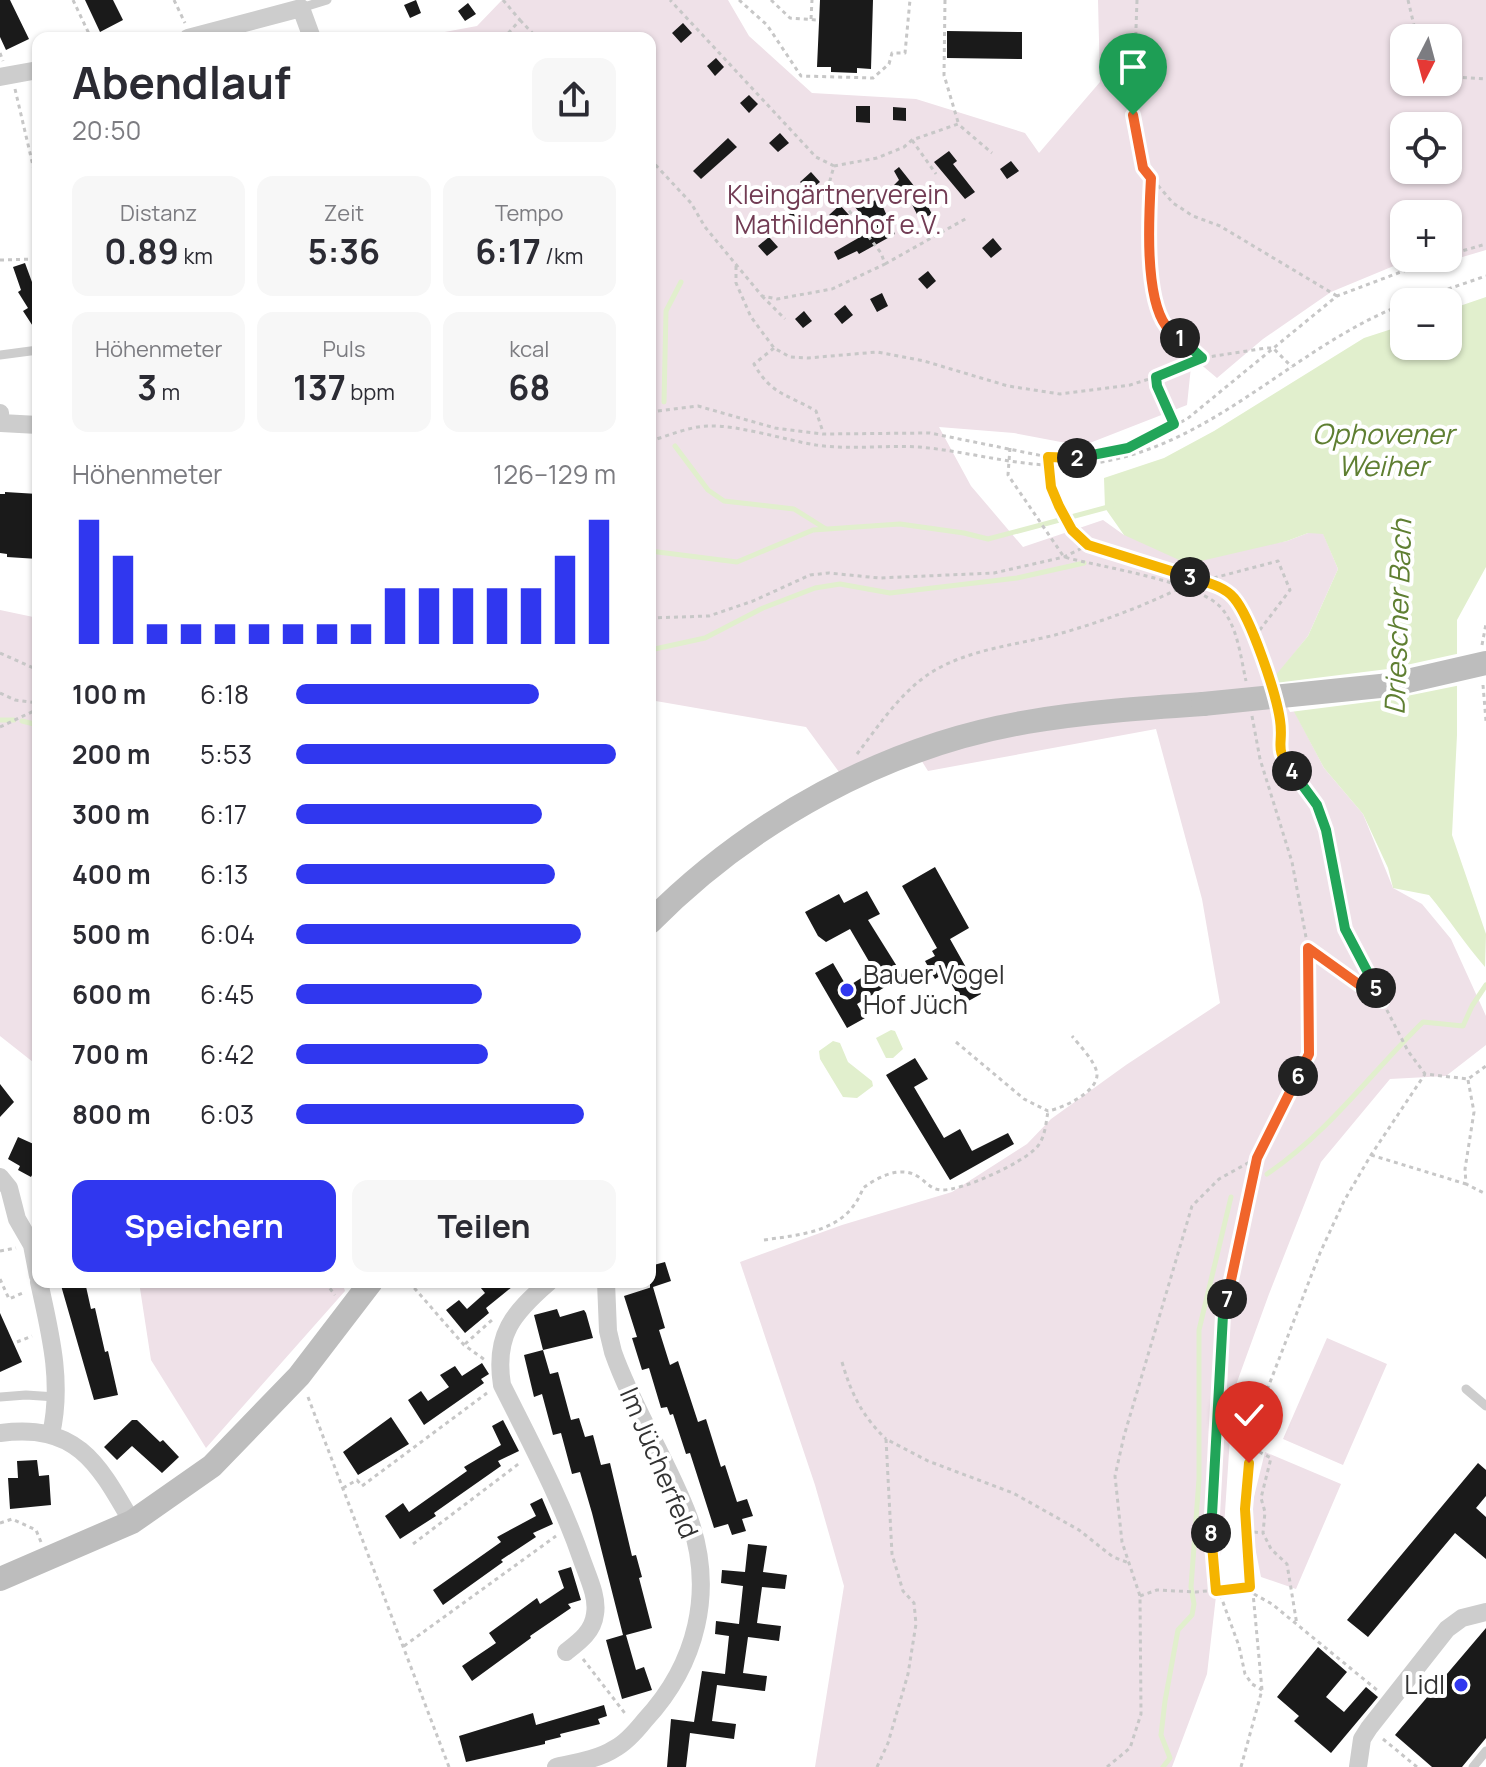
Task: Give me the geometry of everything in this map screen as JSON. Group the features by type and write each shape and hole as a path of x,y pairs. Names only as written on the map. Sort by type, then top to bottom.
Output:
{"street":[{"path":"212,32 301,8 310,32"},
{"path":"6,76 32,71"},
{"path":"0,413 0,423 32,425"},
{"path":"656,916 687,885 753,835 802,805 914,752 965,736 1025,722 1115,711 1390,685 1486,663"},
{"path":"0,1177 9,1188 17,1219 32,1245"},
{"path":"41,1288 50,1329 57,1397 51,1434"},
{"path":"0,1579 132,1522 212,1466 299,1376 366,1288"},
{"path":"542,1288 510,1322 502,1339 501,1375 570,1525 589,1578 596,1609 592,1627 570,1649"},
{"name":"Im Jücherfeld","path":"556,1767 614,1750 664,1699 683,1669 696,1630 700,1598 698,1560 688,1517 613,1352 608,1331 606,1288"},
{"path":"0,1433 51,1434 85,1453 100,1468 132,1522"},
{"path":"1358,1767 1362,1739 1389,1700 1447,1629 1462,1618 1486,1612"}],"lane":[{"path":"301,8 327,0"},
{"path":"0,355 32,351"},
{"path":"1466,1389 1486,1406"},
{"path":"0,1397 57,1397"},
{"path":"1473,1767 1486,1751"}],"path":[{"path":"73,0 88,32"},
{"path":"174,0 187,32"},
{"path":"503,0 531,32"},
{"path":"670,0 816,157 834,166 877,158 904,147 912,140 958,124"},
{"path":"739,0 767,25 801,76 873,78 889,64 892,53 905,53 910,0"},
{"path":"771,0 790,18 817,20"},
{"path":"811,19 812,0"},
{"path":"945,0 944,75 958,124 992,153"},
{"path":"1137,0 1133,115 1143,168 1173,203 1193,216 1220,226 1337,296"},
{"path":"1408,0 1414,24"},
{"path":"509,32 520,20"},
{"path":"6,76 32,166"},
{"path":"1462,77 1486,79"},
{"path":"912,140 936,174"},
{"path":"656,165 691,203 705,227 736,266 785,319"},
{"path":"834,166 829,184 881,253 885,264"},
{"path":"1151,178 1149,225 1153,291 1165,325 1202,358"},
{"path":"762,296 777,299 832,289 885,264 967,218"},
{"path":"1462,251 1486,244"},
{"path":"0,260 32,259"},
{"path":"736,266 736,283 744,302 774,348 790,357 877,352 924,361 1008,386 1060,394 1130,385 1202,358 1273,348"},
{"path":"656,411 698,406 775,428 823,434 930,433 1048,457 1078,458 1128,448 1187,419 1337,296 1401,272"},
{"path":"1451,288 1486,276"},
{"path":"656,439 708,426 819,445 917,447 958,451 1007,462 1049,466 1089,464 1156,448 1187,435 1331,339 1390,311"},
{"path":"774,348 754,364 762,379 789,399 816,411 823,434"},
{"path":"1273,348 1292,367"},
{"path":"1156,377 1174,424"},
{"path":"1010,448 1008,475 1048,537"},
{"path":"1048,457 1051,487 1059,506 1072,530 1088,545 1212,584 1233,597 1246,619 1270,685"},
{"path":"656,618 709,616 753,601 810,575 829,573 879,578 994,573 1056,560 1088,545"},
{"path":"1202,581 1278,561 1290,590 1253,639"},
{"path":"852,779 850,764 895,704 934,670 961,658 1056,635 1152,602 1182,587 1184,576"},
{"path":"0,653 32,667"},
{"path":"0,693 15,700 32,702"},
{"path":"1276,708 1280,720 1280,757 1317,805 1326,830 1345,929 1408,1051 1425,1074 1468,1079 1486,1066"},
{"path":"0,727 32,712"},
{"path":"1262,1690 1252,1684 1245,1674 1239,1646 1220,1594 1216,1591 1211,1534 1223,1315 1245,1225 1257,1158 1309,1054 1308,948 1382,1001"},
{"path":"956,1042 1024,1099 1048,1111 1061,1108 1080,1097 1097,1076 1096,1069 1072,1036"},
{"path":"1241,1767 1262,1690 1245,1509 1257,1416 1320,1253 1344,1201 1425,1074"},
{"path":"1466,1184 1465,1169 1474,1112 1468,1079"},
{"path":"764,1240 824,1230 839,1221 857,1203 863,1188 895,1172 914,1174 931,1187 943,1190 971,1184 1005,1168 1036,1148 1043,1135 1048,1111"},
{"path":"1371,1155 1466,1184 1486,1194"},
{"path":"1107,1767 1130,1748 1141,1714 1140,1596 1122,1542 1115,1476 1124,1436 1192,1206 1219,1179 1257,1158"},
{"path":"0,1279 9,1299 32,1285"},
{"path":"343,1488 357,1480 362,1486 490,1390 501,1375 464,1345 414,1288"},
{"path":"464,1345 495,1317 510,1322"},
{"path":"842,1362 851,1392 869,1422 886,1439 928,1461 1013,1493 1079,1530 1113,1557 1129,1563"},
{"path":"299,1376 449,1767"},
{"path":"877,1767 888,1743 908,1674 916,1624 914,1603 903,1591 892,1554 886,1439"},
{"path":"1251,1448 1271,1458 1261,1498 1265,1512 1263,1533 1271,1549 1287,1564 1297,1625"},
{"path":"413,1544 535,1452"},
{"path":"0,1523 12,1519 36,1530 48,1558"},
{"path":"404,1646 570,1525"},
{"path":"1246,1531 1263,1533"},
{"path":"1140,1596 1157,1590 1196,1592 1250,1587"},
{"path":"1253,1593 1389,1700"},
{"path":"570,1649 620,1707"},
{"path":"1383,1739 1417,1767"}],"green space":[{"name":"Kleingärtnerverein Mathildenhof e.V.","path":"502,0 728,0 749,36 812,93 916,99 1025,133 1039,153 1100,82 1098,0 1486,0 1486,250 1462,257 1462,200 1390,200 1390,268 1331,292 1263,339 1217,378 1192,357 1187,405 1082,446 1014,433 939,427 971,486 1023,547 1103,520 1124,535 1258,546 1287,541 1308,533 1323,533 1338,569 1308,636 1276,676 1324,768 1363,814 1393,888 1422,904 1451,939 1486,1016 1486,1045 1446,1076 1390,1079 1321,1162 1233,1393 1224,1527 1207,1674 1172,1767 815,1767 844,1586 815,1485 740,1262 842,1225 952,1192 1027,1144 1051,1119 1220,1003 1202,899 1156,729 928,771 913,747 839,772 806,727 656,701 656,32 445,32 477,26"},
{"path":"0,610 32,617 32,1061 0,1036"},
{"path":"140,1288 344,1288 345,1291 206,1448 151,1360"},
{"path":"1327,1338 1387,1364 1343,1465 1283,1439"},
{"path":"1265,1452 1341,1484 1296,1589 1261,1577 1249,1517"}],"water":[{"name":"Ophovener Weiher","path":"1486,297 1486,567 1457,620 1457,735 1452,835 1486,934 1485,967 1429,895 1393,888 1388,868 1363,814 1324,768 1275,676 1308,636 1338,569 1323,534 1308,533 1287,541 1188,564 1124,535 1105,508 1104,478 1164,458 1214,431 1364,338 1390,330 1390,360 1462,360 1462,305"},
{"path":"895,1031 903,1049 893,1058 886,1058 876,1038"},
{"path":"833,1041 840,1043 848,1062 872,1081 873,1086 857,1098 843,1097 820,1059 819,1051"}],"pier":[{"path":"1461,653 1461,685 1392,699 1290,712 1275,683 1388,669"}],"building":[{"path":"0,0 10,0 29,39 6,50 0,37"},
{"path":"85,0 113,0 123,20 100,32"},
{"path":"416,0 421,13 410,18 404,5"},
{"path":"820,0 873,0 871,69 857,68 857,73 831,72 831,67 817,67"},
{"path":"468,3 476,14 465,21 458,11"},
{"path":"683,23 692,33 681,43 672,33"},
{"path":"947,31 1022,32 1022,59 947,58"},
{"path":"716,58 724,67 715,76 707,66"},
{"path":"749,95 758,104 749,113 740,103"},
{"path":"856,106 870,106 870,123 856,122"},
{"path":"893,107 906,108 906,121 893,120"},
{"path":"780,133 789,143 778,152 769,143"},
{"path":"728,138 737,147 701,179 693,171"},
{"path":"949,151 957,161 953,164 975,192 965,199 934,162"},
{"path":"1011,161 1019,171 1007,179 1000,169"},
{"path":"899,167 932,214 920,220 905,191 899,192 894,185 899,180 894,171"},
{"path":"811,172 820,182 809,191 800,182"},
{"path":"866,196 872,202 879,198 895,234 859,254 857,251 838,260 834,252 874,229 854,206"},
{"path":"840,205 849,215 835,222 829,215"},
{"path":"792,212 801,222 790,232 781,222"},
{"path":"769,237 778,247 767,256 758,246"},
{"path":"993,238 1002,249 991,258 982,248"},
{"path":"25,263 32,282 32,325 23,311 28,308 18,292 21,290 13,267"},
{"path":"928,271 936,281 927,289 918,279"},
{"path":"882,293 888,306 877,312 870,299"},
{"path":"845,305 853,315 842,324 834,314"},
{"path":"804,311 812,321 803,328 795,319"},
{"path":"0,494 32,494 32,559 7,557 7,554 0,553"},
{"path":"935,867 969,928 950,939 981,994 963,1004 945,973 935,979 925,961 935,956 932,951 937,948 902,886"},
{"path":"867,891 880,914 868,920 903,976 857,1004 865,1018 847,1028 815,973 833,963 847,987 874,970 850,929 826,942 818,936 805,912 839,894 844,903"},
{"path":"915,1058 928,1079 914,1087 944,1138 960,1129 972,1151 1008,1133 1014,1144 950,1180 886,1075"},
{"path":"0,1084 14,1102 0,1117"},
{"path":"18,1137 32,1143 31,1177 18,1170 20,1166 8,1159"},
{"path":"665,1262 671,1281 656,1286 656,1264"},
{"path":"62,1288 86,1288 91,1309 95,1308 105,1352 108,1351 118,1395 94,1400"},
{"path":"481,1288 511,1288 486,1308 489,1313 465,1333 446,1310 459,1300 467,1309 485,1293"},
{"path":"653,1288 665,1328 659,1330 670,1365 678,1361 698,1422 706,1419 721,1467 725,1465 737,1502 747,1499 753,1516 742,1519 746,1531 732,1535 728,1524 714,1528 690,1453 686,1454 673,1414 670,1415 667,1407 661,1408 649,1368 642,1370 632,1338 637,1337 624,1296"},
{"path":"557,1309 560,1317 584,1310 593,1338 543,1350 534,1315"},
{"path":"0,1313 22,1362 0,1372"},
{"path":"543,1350 550,1374 558,1372 571,1420 579,1418 585,1437 593,1435 601,1465 610,1463 632,1556 636,1555 642,1577 639,1578 652,1628 626,1635 636,1670 644,1667 652,1690 622,1699 606,1640 623,1635 592,1513 580,1472 572,1474 561,1433 553,1435 542,1394 534,1397 524,1355"},
{"path":"482,1363 489,1374 481,1379 484,1383 424,1425 408,1400 421,1391 428,1401 449,1387 440,1375 455,1366 462,1376"},
{"path":"391,1417 409,1444 358,1475 343,1452"},
{"path":"132,1420 137,1420 160,1442 163,1440 179,1457 162,1473 132,1446 117,1460 104,1447"},
{"path":"503,1420 519,1451 498,1461 501,1466 434,1513 436,1516 400,1539 385,1516 403,1503 409,1512 467,1471 464,1467 501,1445 492,1426"},
{"path":"37,1460 39,1476 49,1475 51,1505 10,1509 8,1478 18,1478 17,1461"},
{"path":"1478,1463 1486,1470 1486,1496 1476,1508 1486,1517 1486,1559 1455,1533 1368,1637 1347,1620"},
{"path":"542,1498 553,1524 533,1533 536,1537 443,1605 433,1590 501,1542 497,1537 536,1516 530,1504"},
{"path":"748,1544 767,1546 763,1572 787,1575 785,1589 762,1587 757,1623 781,1626 779,1641 748,1637 743,1673 767,1676 765,1691 717,1685 712,1721 736,1724 734,1739 690,1733 686,1767 667,1767 671,1719 694,1722 702,1671 725,1674 729,1636 715,1634 716,1621 739,1624 743,1586 721,1583 722,1570 745,1572"},
{"path":"571,1567 581,1600 568,1604 571,1608 472,1681 462,1666 496,1643 489,1633 537,1598 540,1604 564,1588 558,1571"},
{"name":"Lidl","path":"1486,1628 1486,1738 1462,1767 1432,1767 1395,1735"},
{"path":"1318,1647 1347,1672 1326,1697 1344,1712 1366,1687 1378,1697 1331,1753 1294,1721 1299,1716 1277,1697"},
{"path":"604,1705 607,1716 598,1719 600,1724 560,1734 561,1737 545,1741 545,1744 466,1762 459,1736 533,1713 536,1725"}],"waterway":[{"path":"664,402 666,311 681,282"},
{"path":"675,446 708,490 724,501 794,509 826,529"},
{"path":"656,552 737,562 813,530 900,524 988,539 1112,506"},
{"path":"656,649 705,638 763,608 815,588 840,584 890,593 1017,578 1084,563"},
{"path":"0,720 14,720"},
{"path":"22,721 32,724"},
{"name":"Driescher Bach","path":"1267,1174 1310,1140 1423,1022 1463,1026 1486,985"},
{"name":"Driescher Bach","path":"1163,1767 1170,1758 1161,1735 1178,1630 1192,1615 1194,1604 1191,1587 1199,1479 1199,1330 1231,1197"}],"place":[{"name":"Bauer Vogel Hof Jüch","path":"847,990"},
{"name":"Lidl","path":"1461,1685"}],"route":[{"path":"1133,115 1143,168 1151,178 1149,209 1153,291 1165,325 1202,358 1156,377 1174,424 1128,448 1078,458 1048,457 1051,487 1072,530 1088,545 1212,584 1233,597 1246,619 1270,685 1280,720 1280,757 1317,805 1326,830 1345,929 1382,1001 1308,948 1309,1054 1257,1158 1245,1225 1223,1315 1211,1534 1216,1591 1250,1587 1245,1509 1249,1463"}]}
